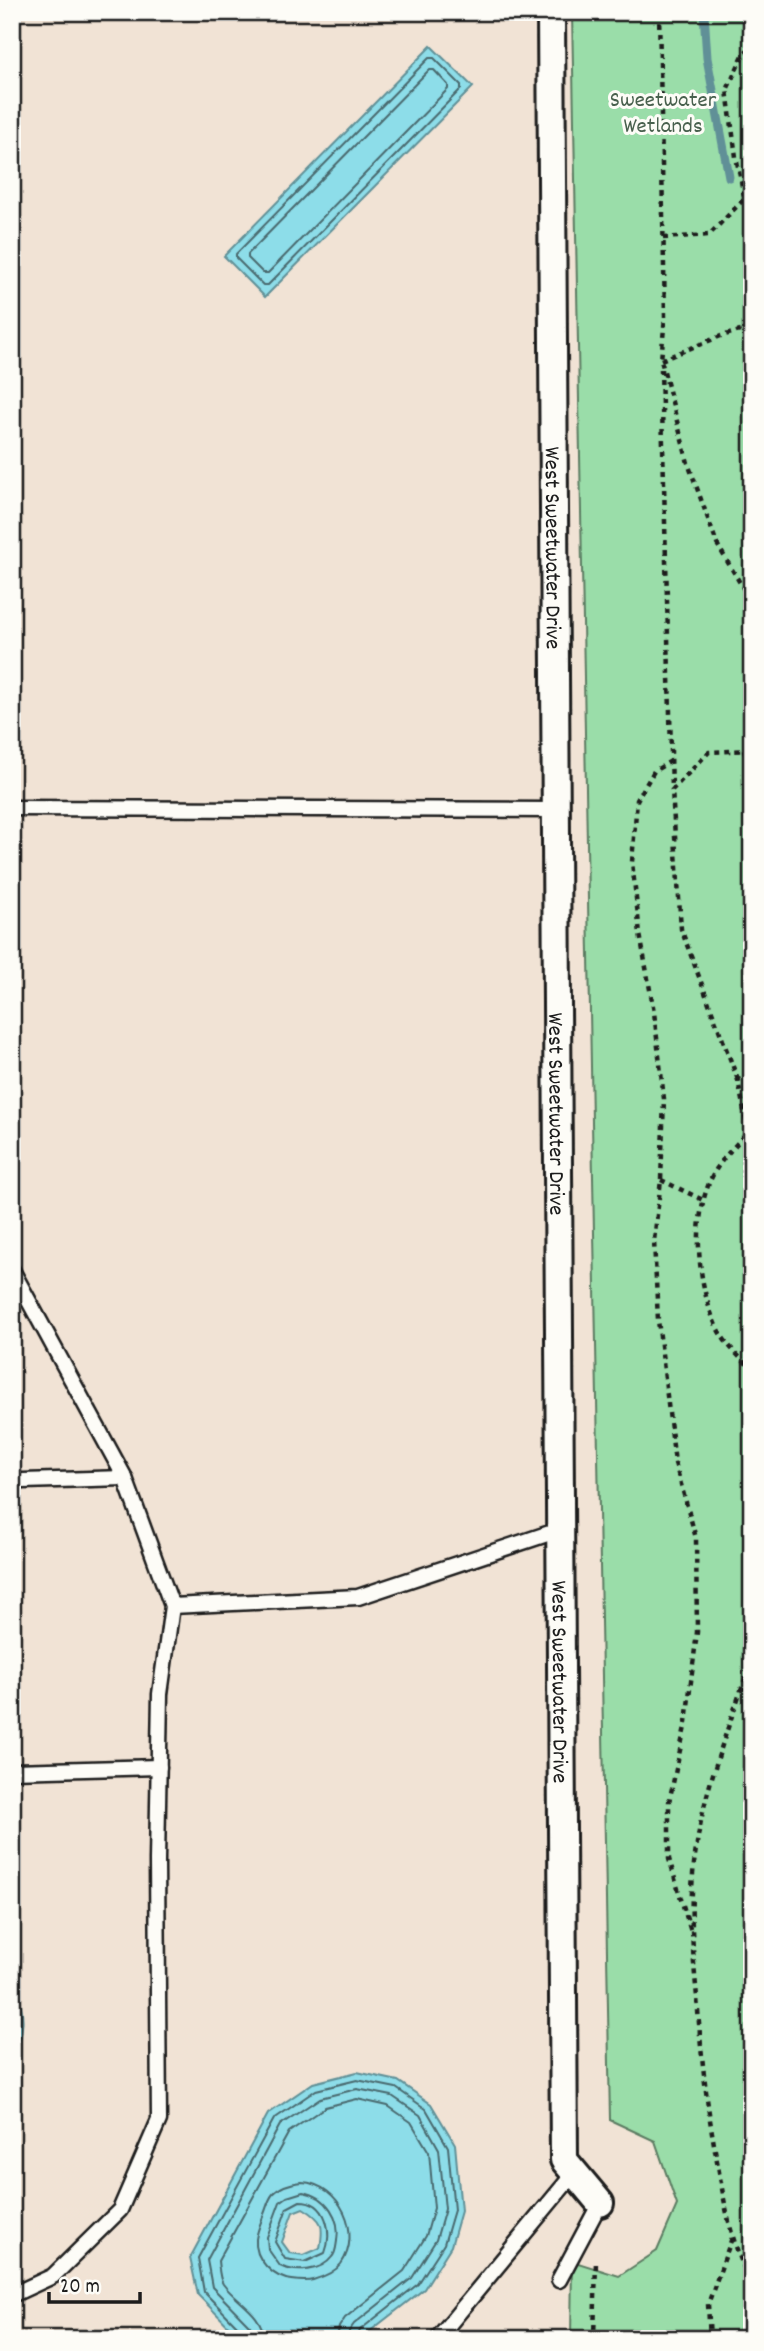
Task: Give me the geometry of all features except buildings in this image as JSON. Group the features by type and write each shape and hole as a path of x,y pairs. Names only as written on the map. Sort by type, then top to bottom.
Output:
{"street":[{"name":"West Sweetwater Drive","path":"551,12 564,2160 600,2203"}],"lane":[{"path":"12,808 555,810"},
{"path":"12,1270 125,1478 172,1606 160,1695 159,2120 121,2210 53,2276 12,2295"},
{"path":"12,1484 23,1481 125,1478"},
{"path":"172,1606 358,1597 559,1530"},
{"path":"12,1771 159,1767"},
{"path":"437,2339 575,2172"},
{"path":"559,2280 600,2203"}],"path":[{"path":"659,12 665,317 661,360 672,790 681,929 738,1080 750,1130 716,1168 703,1200 698,1260 713,1320 730,1348 752,1368"},
{"path":"744,197 727,90 744,53 752,47"},
{"path":"663,238 709,234 752,191"},
{"path":"661,360 721,336 752,328"},
{"path":"661,360 688,463 718,544 752,603"},
{"path":"744,750 752,776"},
{"path":"672,790 709,752 752,750"},
{"path":"671,761 654,771 637,800 632,862 664,1099 661,1180 654,1241 658,1320 675,1463 696,1538 697,1632 686,1722 669,1802 669,1859 691,1932"},
{"path":"738,1080 752,1076"},
{"path":"661,1180 703,1200"},
{"path":"752,1659 710,1785 696,1844 691,1932 701,2054 711,2133 725,2206 741,2264 752,2283"},
{"path":"710,2339 708,2304 733,2235"},
{"path":"594,2339 597,2256"}],"green space":[{"name":"Sweetwater Wetlands","path":"572,12 752,12 752,2339 571,2339 572,2261 619,2276 657,2251 677,2205 655,2141 610,2120"}],"water":[{"path":"431,46 473,87 265,297 224,256"},
{"path":"12,1985 20,2004 22,2023 12,2061"},
{"path":"357,2072 398,2081 431,2104 455,2144 461,2211 451,2246 424,2289 360,2339 241,2339 198,2295 190,2258 268,2114 313,2083","holes":["303,2208 310,2212 322,2228 320,2248 304,2255 290,2253 282,2242 293,2212"]}],"waterway":[{"path":"704,12 707,58 729,177"}]}
